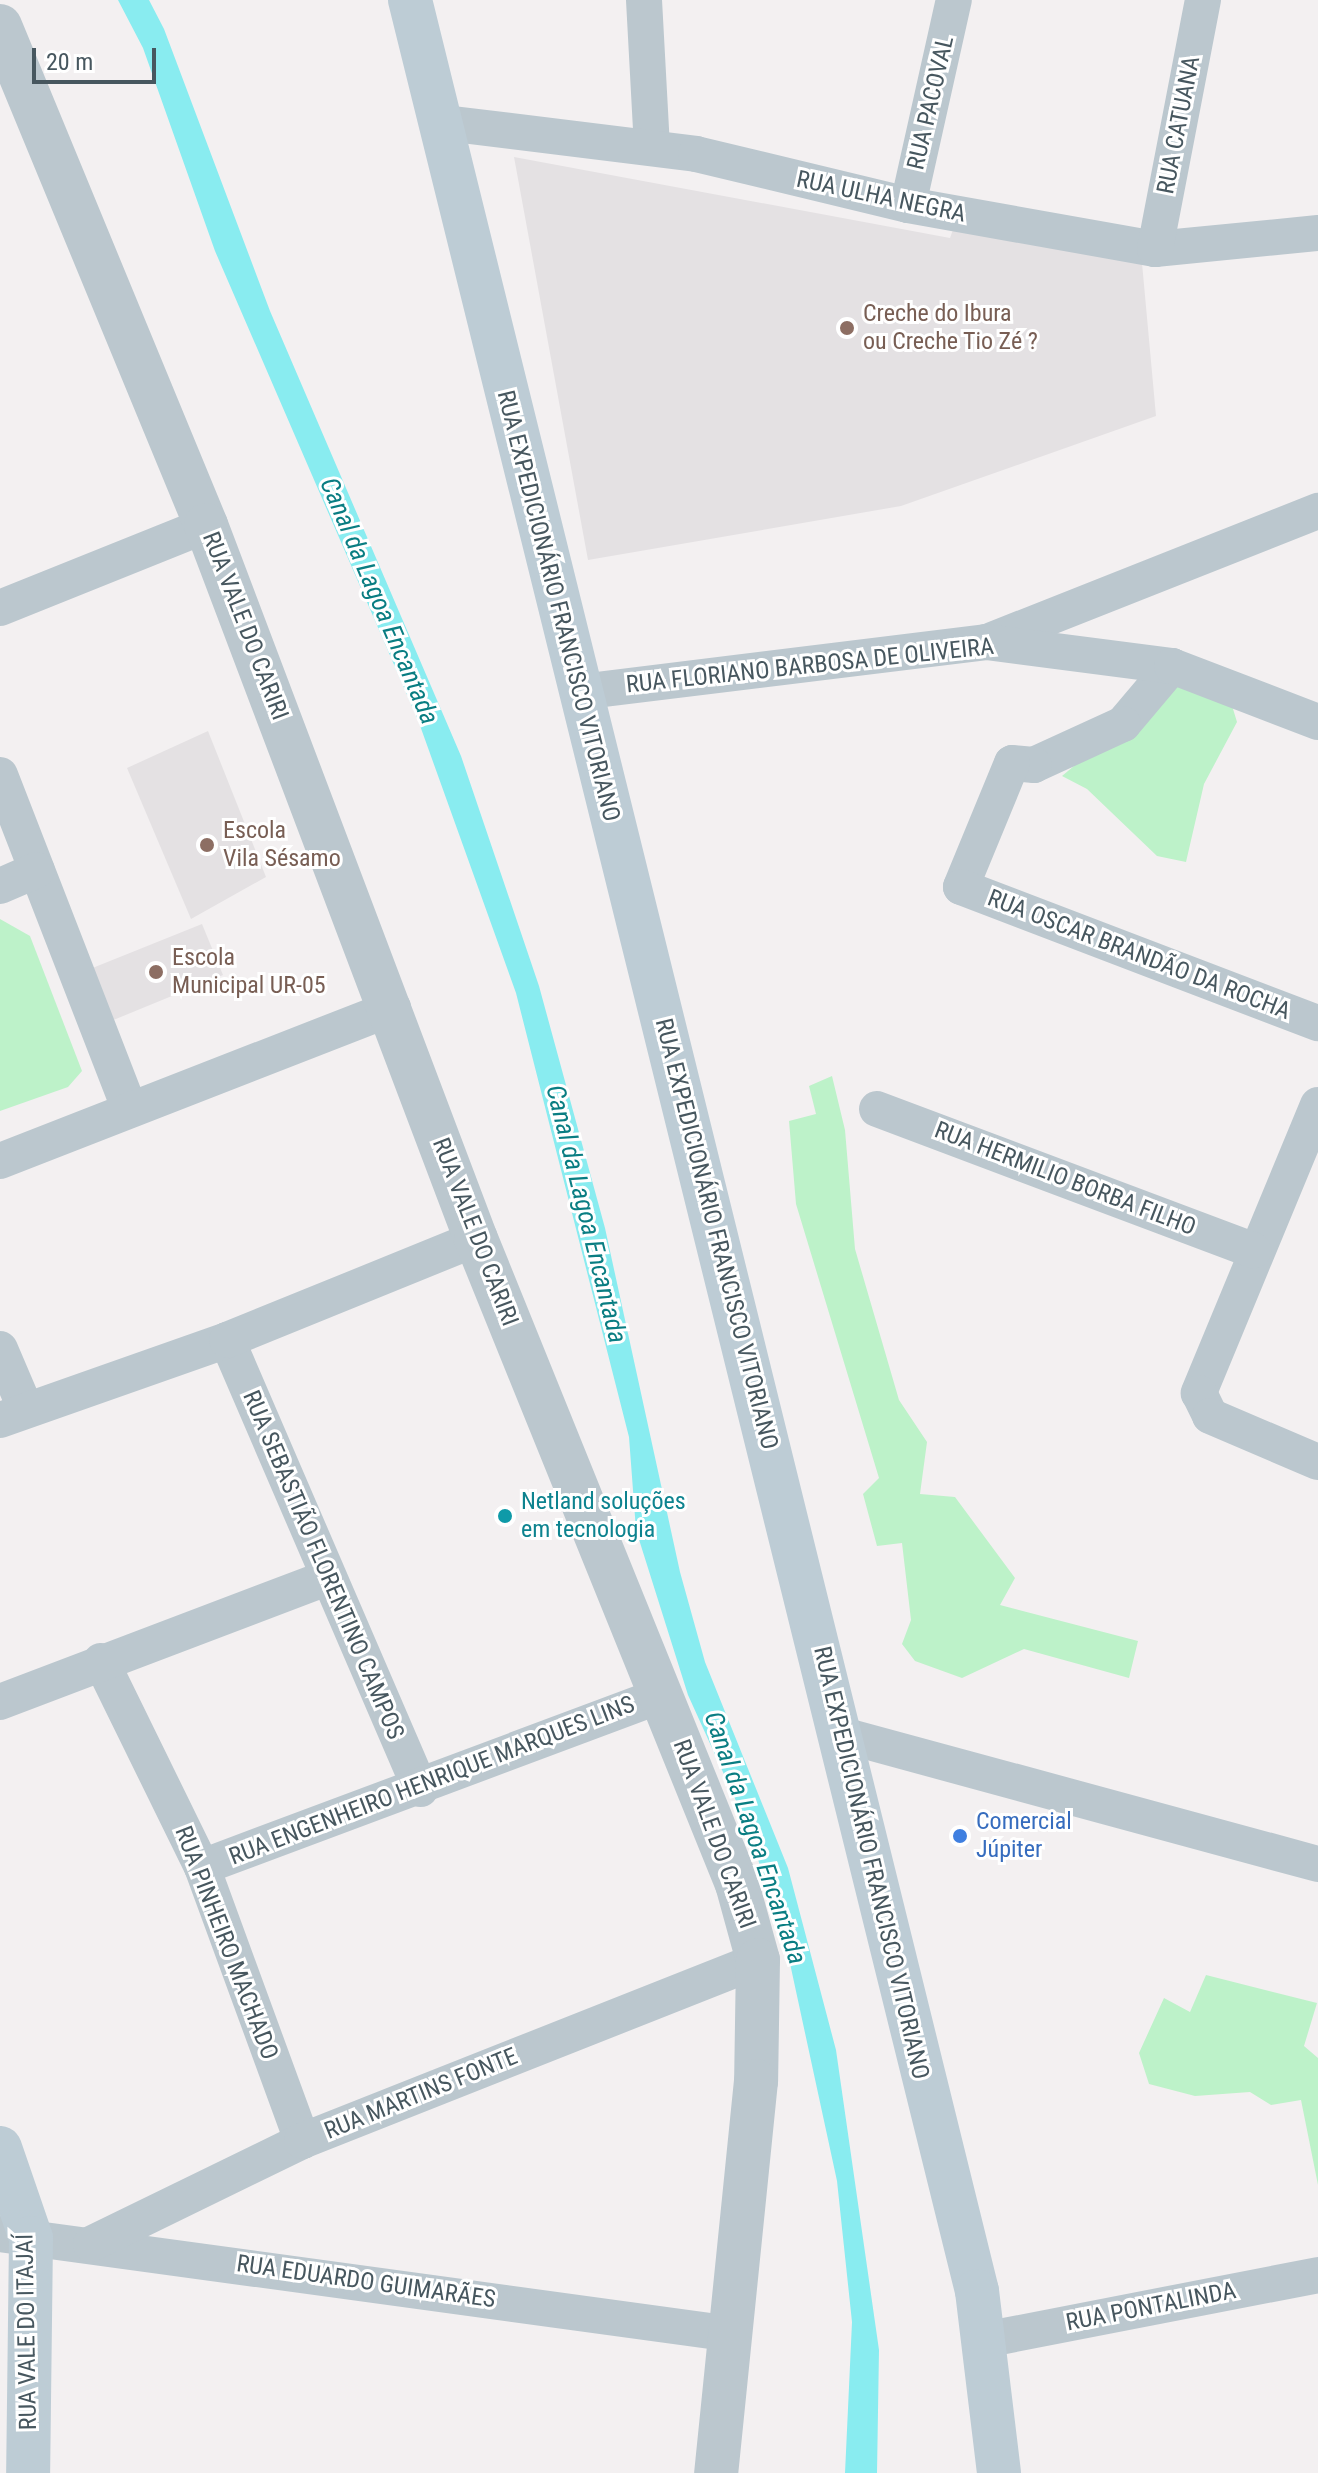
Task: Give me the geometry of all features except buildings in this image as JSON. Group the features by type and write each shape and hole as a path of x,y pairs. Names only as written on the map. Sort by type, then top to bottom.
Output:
{"main road":[{"name":"RUA EXPEDICIONÁRIO FRANCISCO VITORIANO","path":"410,0 445,123 511,428 843,1735 984,2340 999,2473"},
{"name":"RUA VALE DO ITAJAÍ","path":"0,2148 16,2236 28,2473"}],"street":[{"path":"644,0 652,146"},
{"name":"RUA PACOVAL","path":"908,205 954,0"},
{"name":"RUA CATUANA","path":"1155,249 1203,0"},
{"name":"RUA VALE DO CARIRI","path":"0,26 8,74 206,525 393,1008 476,1239 726,1855 758,1960 756,2081 716,2473"},
{"name":"RUA ULHA NEGRA","path":"445,123 652,146 908,205 1155,249 1318,233"},
{"path":"986,642 1318,511"},
{"path":"0,608 206,525"},
{"name":"RUA FLORIANO BARBOSA DE OLIVEIRA","path":"580,692 986,642 1172,666 1318,722"},
{"name":"RUA OSCAR BRANDÃO DA ROCHA","path":"1172,666 1123,724 1034,765 1012,763 961,887 1318,1023"},
{"path":"0,775 130,1110"},
{"path":"0,886 37,870"},
{"path":"0,1161 393,1008"},
{"path":"1318,1105 1253,1250 1199,1393 1210,1416 1318,1462"},
{"name":"RUA HERMILIO BORBA FILHO","path":"877,1109 1253,1250"},
{"path":"0,1349 13,1415 227,1340 476,1239"},
{"name":"RUA SEBASTIÃO FLORENTINO CAMPOS","path":"227,1340 420,1789"},
{"path":"0,1702 101,1661 327,1578"},
{"name":"RUA PINHEIRO MACHADO","path":"101,1661 202,1867 302,2141"},
{"name":"RUA ENGENHEIRO HENRIQUE MARQUES LINS","path":"202,1867 420,1789 661,1695"},
{"path":"843,1735 1318,1864"},
{"name":"RUA MARTINS FONTE","path":"91,2244 302,2141 758,1960"},
{"name":"RUA EDUARDO GUIMARÃES","path":"16,2236 732,2334"},
{"name":"RUA PONTALINDA","path":"984,2340 1318,2275"}],"shaded area":[{"name":"Creche do Ibura ou Creche Tio Zé ?","path":"514,157 950,238 958,216 1140,241 1156,416 901,506 588,560"},
{"name":"Escola Vila Sésamo","path":"208,731 266,877 191,919 127,768"},
{"name":"Escola Municipal UR-05","path":"202,924 223,975 111,1021 90,969"}],"green space":[{"path":"1177,680 1230,699 1237,722 1204,784 1186,862 1157,856 1087,789 1062,776"},
{"path":"0,919 30,936 82,1071 68,1087 0,1111"},
{"path":"832,1076 845,1130 855,1249 899,1400 927,1442 920,1494 955,1497 1015,1578 1000,1605 1138,1641 1129,1678 1024,1649 962,1678 915,1661 902,1644 911,1620 902,1543 877,1546 863,1494 879,1478 796,1204 789,1121 816,1114 809,1086"},
{"path":"1206,1975 1317,2003 1304,2046 1318,2058 1318,2185 1301,2100 1271,2105 1250,2092 1195,2096 1149,2084 1139,2053 1164,1998 1190,2012"}],"water":[{"name":"Canal da Lagoa Encantada","path":"118,0 149,0 164,29 270,311 461,756 539,986 605,1228 680,1572 705,1662 788,1868 836,2050 879,2350 877,2473 845,2473 852,2322 837,2181 783,1931 742,1814 688,1695 636,1530 629,1437 516,993 418,720 215,251 143,48"}],"place":[{"name":"Creche do Ibura ou Creche Tio Zé ?","path":"847,328"},
{"name":"Escola Vila Sésamo","path":"207,845"},
{"name":"Escola Municipal UR-05","path":"156,972"},
{"name":"Netland soluções em tecnologia","path":"505,1516"},
{"name":"Comercial Júpiter","path":"960,1836"}]}
